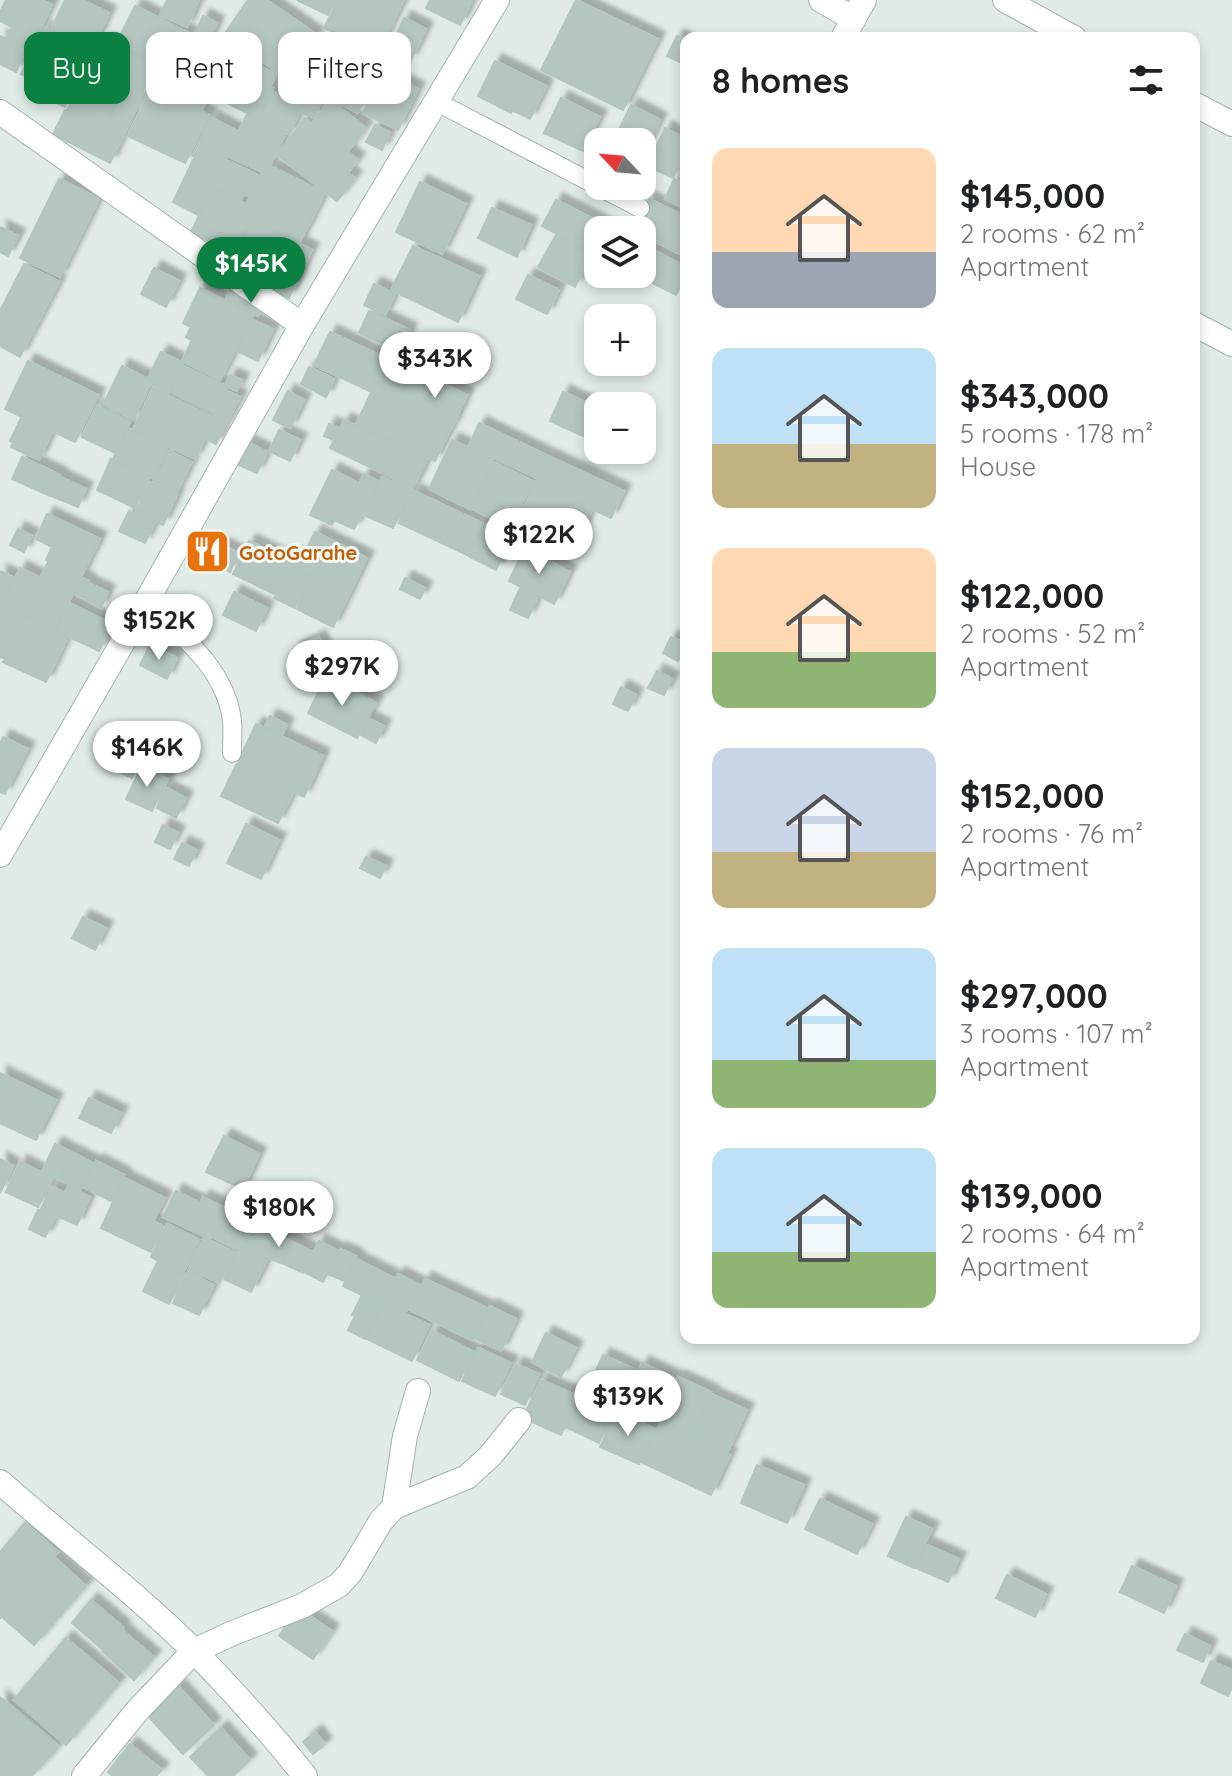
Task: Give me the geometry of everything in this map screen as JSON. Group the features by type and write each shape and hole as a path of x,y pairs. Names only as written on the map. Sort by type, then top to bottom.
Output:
{"street":[{"path":"0,855 302,325 497,0"},
{"path":"821,0 854,19"},
{"path":"1005,0 1063,32"},
{"path":"1200,107 1232,124"},
{"path":"0,112 302,325"},
{"path":"1200,327 1232,344"},
{"path":"394,1507 405,1436 418,1391"},
{"path":"84,1776 137,1711 194,1651 302,1606 339,1585 350,1573 381,1521 394,1507 467,1477 490,1456 519,1420"},
{"path":"0,1482 194,1651 305,1776"}],"lane":[{"path":"435,101 640,208"},
{"path":"146,602 212,668 226,696 232,720 232,753"}],"building":[{"path":"6,0 42,0 52,5 39,32 24,32 24,47 6,38 12,27 0,21 0,12"},
{"path":"65,0 82,0 109,13 100,32 43,32 45,28 50,31"},
{"path":"167,0 199,0 187,27 160,15"},
{"path":"248,0 267,0 313,32 278,32 278,72 262,61 262,32 226,32"},
{"path":"297,0 335,0 328,15"},
{"path":"338,0 403,1 388,32 332,32 324,28"},
{"path":"430,0 472,0 460,25 426,8"},
{"path":"576,0 658,39 623,110 541,70"},
{"path":"135,6 187,32 146,32 146,58 130,50 130,32 122,32"},
{"path":"203,16 217,23 213,32 195,32"},
{"path":"404,18 426,29 411,60 411,32 397,32"},
{"path":"0,36 24,48 16,72 0,64"},
{"path":"677,36 680,37 680,62 667,56"},
{"path":"130,52 146,60 146,93 139,107 130,102"},
{"path":"495,61 546,86 530,119 478,96"},
{"path":"262,68 276,74 259,119 229,104 262,104"},
{"path":"411,86 418,89 411,103"},
{"path":"273,92 278,94 278,104 300,112 289,134 260,119"},
{"path":"561,98 600,117 594,128 584,128 583,151 544,133"},
{"path":"146,99 146,104 205,104 201,111 209,115 185,163 128,136"},
{"path":"70,104 115,104 104,127 67,110"},
{"path":"117,104 137,108 110,163 53,134 65,110 105,129"},
{"path":"283,104 320,104 313,118"},
{"path":"327,104 335,104 366,128 349,150 313,122"},
{"path":"341,104 362,104 358,113"},
{"path":"367,104 411,104 398,130 363,113"},
{"path":"631,105 660,120 656,128 620,128"},
{"path":"247,114 266,124 246,165 227,156"},
{"path":"211,118 238,131 220,169 193,156"},
{"path":"305,118 358,160 348,173 355,178 337,201 277,155"},
{"path":"266,124 286,133 266,174 247,165"},
{"path":"375,125 390,133 382,150 366,142"},
{"path":"665,128 680,136 680,163 673,178 656,170 656,147"},
{"path":"194,158 220,169 198,215 173,202"},
{"path":"226,160 260,176 250,196 244,194 241,200 213,187"},
{"path":"272,167 325,193 300,242 270,227 272,223 256,215 259,209 247,203 261,174 267,177"},
{"path":"59,179 99,199 60,277 20,258"},
{"path":"674,179 680,182 680,206 665,199"},
{"path":"420,182 466,204 442,254 396,232"},
{"path":"213,188 256,209 234,253 191,232"},
{"path":"556,200 587,216 584,216 584,248 542,226"},
{"path":"649,200 680,214 680,254 656,242 656,216 641,216"},
{"path":"492,208 531,225 517,257 478,238"},
{"path":"254,215 269,223 267,228 312,250 289,298 253,280 256,276 252,274 257,264 236,254"},
{"path":"0,227 18,236 8,256 0,252"},
{"path":"556,235 584,250 584,270 575,287 538,267"},
{"path":"413,246 479,276 458,322 391,290"},
{"path":"656,251 680,264 680,287 676,295 656,285"},
{"path":"24,264 59,282 20,357 0,346 0,311"},
{"path":"154,268 179,281 166,307 141,294"},
{"path":"528,275 559,290 547,314 516,299"},
{"path":"374,284 395,294 385,315 364,305"},
{"path":"200,288 253,315 220,380 182,361 192,340 186,337 191,327 183,323"},
{"path":"231,288 242,294 237,304 226,299"},
{"path":"243,295 264,305 258,316 238,306"},
{"path":"369,311 410,330 400,352 359,333"},
{"path":"252,320 273,329 258,361 237,351"},
{"path":"330,332 415,372 399,405 314,365"},
{"path":"161,352 183,363 169,393 153,385 155,381 148,378"},
{"path":"28,361 98,395 75,442 5,409"},
{"path":"122,366 152,381 133,420 103,405"},
{"path":"183,366 228,387 215,414 170,392"},
{"path":"309,367 334,379 326,397 301,384"},
{"path":"418,372 467,395 452,428 402,405"},
{"path":"230,375 242,380 237,391 225,386"},
{"path":"153,388 226,423 216,444 205,438 195,459 133,430"},
{"path":"227,391 240,397 227,423 215,417"},
{"path":"288,391 304,400 290,428 273,420"},
{"path":"563,392 584,402 584,437 550,421"},
{"path":"371,393 450,430 435,461 356,424"},
{"path":"97,406 130,422 115,453 82,437"},
{"path":"21,418 52,432 39,460 11,447 13,443 10,441"},
{"path":"344,420 427,460 413,488 330,448"},
{"path":"479,423 546,455 536,478 469,446"},
{"path":"329,424 339,428 333,440 324,436"},
{"path":"128,428 167,448 152,478 113,459"},
{"path":"279,430 300,440 290,461 269,451"},
{"path":"452,440 493,459 470,509 429,489"},
{"path":"247,442 267,452 257,473 237,464"},
{"path":"169,451 192,462 177,492 154,481"},
{"path":"548,456 624,491 611,518 592,509 569,559 518,535 529,511 524,509"},
{"path":"22,457 60,475 50,496 12,479"},
{"path":"111,459 149,478 135,508 97,490"},
{"path":"494,462 533,481 510,527 472,509"},
{"path":"332,470 359,483 364,474 378,481 354,529 334,520 332,525 310,515"},
{"path":"60,477 86,489 78,507 51,496"},
{"path":"382,477 411,490 393,528 364,515"},
{"path":"150,482 177,495 163,525 136,512"},
{"path":"414,491 484,524 469,556 399,523"},
{"path":"129,511 154,524 145,543 119,531"},
{"path":"47,514 100,539 81,577 46,560 52,547 36,539"},
{"path":"485,525 512,537 496,570 470,557"},
{"path":"18,529 32,536 24,552 10,545"},
{"path":"315,532 367,558 333,627 297,609 312,577 299,570"},
{"path":"211,540 239,553 230,572 202,559"},
{"path":"249,541 290,561 292,557 302,562 297,571 310,577 295,608 233,574"},
{"path":"524,549 570,572 554,604 509,581"},
{"path":"48,562 75,575 67,591 40,578"},
{"path":"20,568 73,594 55,630 2,604"},
{"path":"0,571 13,577 0,604"},
{"path":"75,575 89,581 80,597 67,591"},
{"path":"405,578 425,588 420,599 400,589"},
{"path":"88,583 108,592 101,608 82,597"},
{"path":"520,588 538,597 528,618 510,610"},
{"path":"234,592 267,608 256,631 223,615"},
{"path":"69,603 112,624 99,651 56,631"},
{"path":"1,605 68,637 46,682 3,662 5,659 0,657"},
{"path":"319,637 333,670 308,681 293,649"},
{"path":"671,637 680,641 678,661 663,653"},
{"path":"150,645 177,658 167,679 140,665"},
{"path":"657,671 672,679 664,695 648,688"},
{"path":"326,677 376,703 357,738 308,713"},
{"path":"621,687 636,695 628,711 613,704"},
{"path":"270,716 287,725 282,735 265,726"},
{"path":"369,719 384,726 376,743 361,735"},
{"path":"256,724 323,756 304,797 237,764"},
{"path":"3,737 28,749 16,772 0,764"},
{"path":"115,745 142,758 132,778 105,765"},
{"path":"236,765 293,793 278,823 221,796"},
{"path":"0,766 15,774 5,794 0,792"},
{"path":"141,767 168,779 152,811 126,799"},
{"path":"166,788 186,798 176,818 157,808"},
{"path":"246,824 279,840 261,879 227,863"},
{"path":"163,825 178,833 170,849 155,842"},
{"path":"182,843 197,850 189,866 174,859"},
{"path":"366,857 386,866 380,878 360,868"},
{"path":"83,917 106,928 95,950 72,938"},
{"path":"0,1073 56,1100 36,1140 0,1123"},
{"path":"89,1098 121,1113 111,1133 79,1118"},
{"path":"224,1136 259,1154 243,1189 206,1172"},
{"path":"55,1144 71,1152 58,1179 42,1172"},
{"path":"73,1153 93,1163 80,1190 60,1179"},
{"path":"0,1159 13,1166 0,1193"},
{"path":"96,1161 124,1175 111,1201 83,1187"},
{"path":"20,1162 53,1178 38,1207 6,1192"},
{"path":"124,1178 165,1198 154,1220 113,1201"},
{"path":"68,1186 90,1197 77,1225 41,1209 52,1187 65,1193"},
{"path":"176,1191 200,1203 203,1197 225,1208 210,1239 163,1217"},
{"path":"113,1202 163,1226 151,1252 101,1228"},
{"path":"228,1208 255,1220 240,1251 214,1238"},
{"path":"38,1210 55,1218 45,1237 29,1229"},
{"path":"255,1221 278,1232 265,1258 243,1247"},
{"path":"167,1224 199,1240 183,1273 151,1257"},
{"path":"278,1235 291,1241 280,1263 267,1257"},
{"path":"204,1238 235,1252 219,1283 189,1269"},
{"path":"319,1241 338,1251 323,1282 304,1272"},
{"path":"292,1242 313,1252 303,1273 282,1263"},
{"path":"243,1248 267,1260 251,1292 224,1279 237,1252 241,1254"},
{"path":"340,1249 356,1256 344,1281 328,1274"},
{"path":"356,1259 394,1278 382,1305 343,1286"},
{"path":"158,1261 184,1274 169,1304 143,1291"},
{"path":"188,1272 214,1285 199,1315 173,1303"},
{"path":"398,1274 420,1285 406,1312 385,1301"},
{"path":"425,1279 487,1308 472,1340 410,1310"},
{"path":"361,1297 381,1307 365,1339 348,1330"},
{"path":"384,1304 429,1325 412,1361 367,1339"},
{"path":"490,1306 516,1319 501,1351 474,1338"},
{"path":"432,1331 474,1352 459,1381 417,1360"},
{"path":"546,1333 576,1348 561,1377 532,1362"},
{"path":"478,1348 511,1363 495,1396 462,1381"},
{"path":"603,1355 636,1370 621,1403 588,1387"},
{"path":"642,1363 675,1378 662,1406 629,1391"},
{"path":"516,1364 539,1374 525,1405 501,1394"},
{"path":"678,1377 711,1392 692,1434 659,1418"},
{"path":"541,1380 578,1396 561,1435 523,1418"},
{"path":"583,1393 615,1409 599,1443 566,1427"},
{"path":"711,1394 747,1410 728,1451 693,1435"},
{"path":"617,1411 655,1429 639,1464 600,1447"},
{"path":"661,1422 730,1455 711,1495 641,1462"},
{"path":"757,1465 804,1485 787,1523 741,1503"},
{"path":"820,1499 872,1524 857,1554 805,1529"},
{"path":"906,1517 932,1529 914,1568 888,1556"},
{"path":"25,1523 58,1552 1,1617 0,1552"},
{"path":"927,1545 959,1559 948,1582 916,1568"},
{"path":"54,1557 86,1586 34,1645 2,1617"},
{"path":"1132,1566 1176,1586 1164,1613 1120,1592"},
{"path":"1007,1575 1046,1594 1035,1617 996,1598"},
{"path":"91,1600 123,1627 103,1650 72,1623"},
{"path":"298,1608 332,1631 313,1659 279,1636"},
{"path":"122,1630 154,1657 134,1680 103,1652"},
{"path":"1185,1634 1210,1646 1203,1662 1177,1650"},
{"path":"66,1638 119,1683 66,1745 14,1700"},
{"path":"1211,1661 1232,1670 1232,1687 1228,1696 1201,1683"},
{"path":"178,1686 214,1725 183,1754 147,1715"},
{"path":"0,1697 59,1746 32,1776 0,1776"},
{"path":"221,1728 250,1760 233,1776 208,1776 190,1757"},
{"path":"315,1732 325,1744 313,1754 303,1742"},
{"path":"130,1744 162,1770 156,1776 113,1776 108,1772"}],"place":[{"name":"GotoGarahe","path":"208,552"}]}
